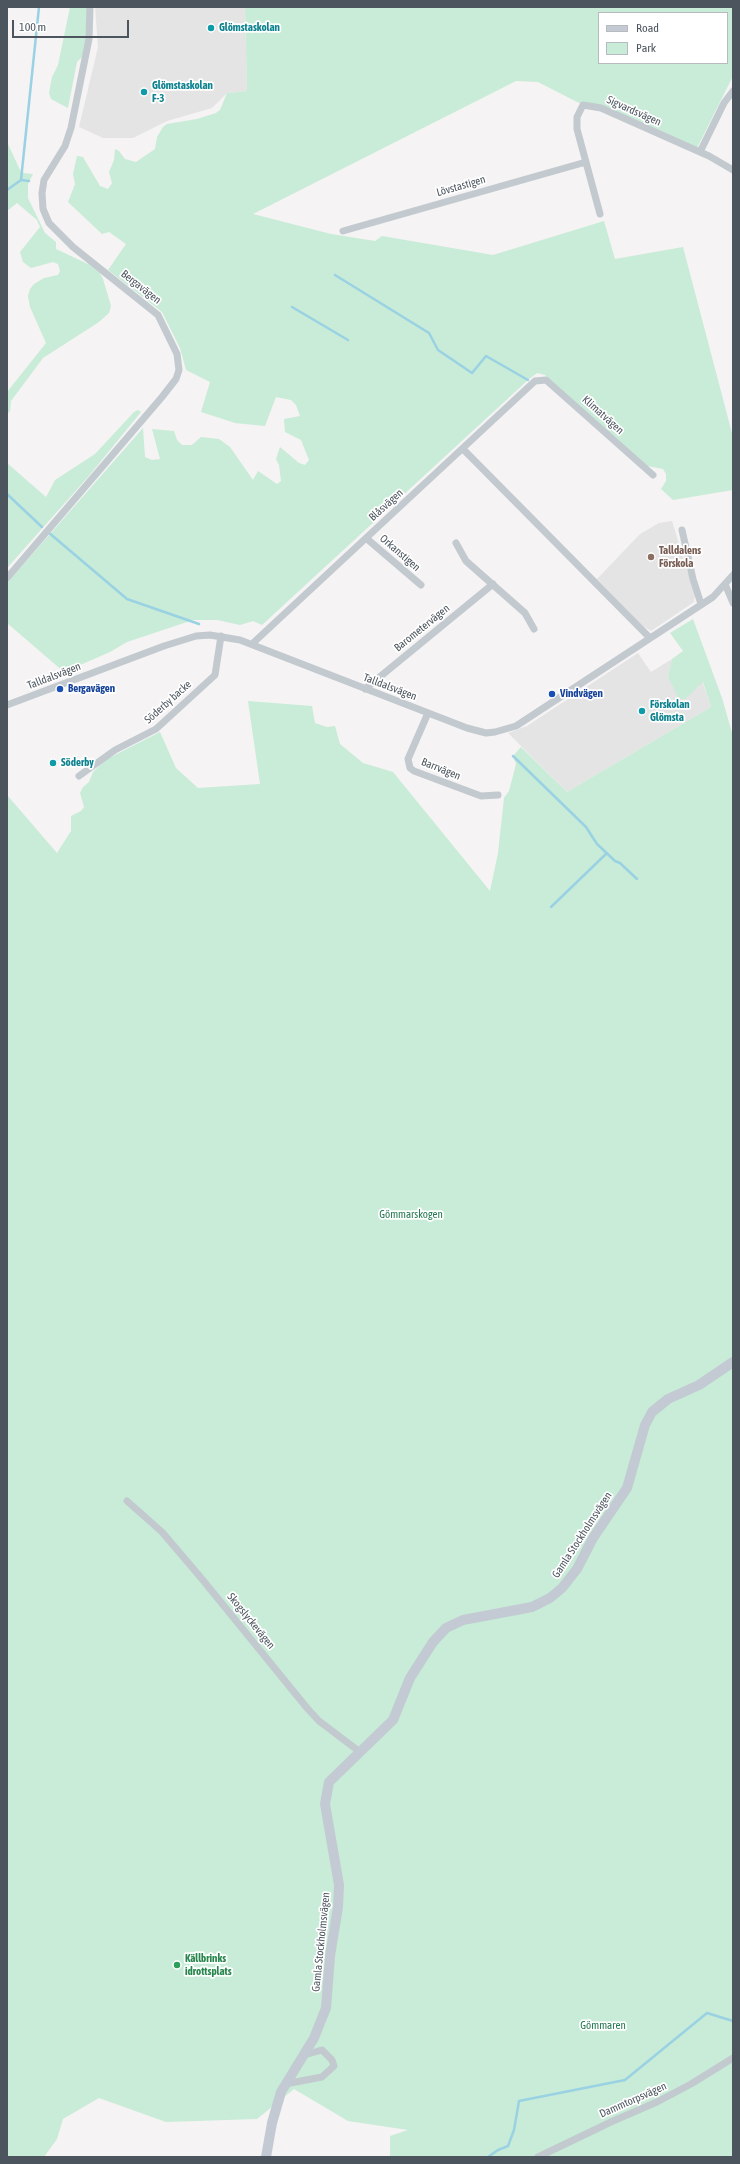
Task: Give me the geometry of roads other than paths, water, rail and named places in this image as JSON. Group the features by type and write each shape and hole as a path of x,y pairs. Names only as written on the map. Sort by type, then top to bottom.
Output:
{"street":[{"name":"Bergavägen","path":"7,578 162,397 176,379 179,370 177,354 158,315 73,247 49,223 43,209 42,193 44,180 65,146 71,128 89,39 90,7"},
{"path":"700,152 718,114 733,91"},
{"name":"Sigvardsvägen","path":"600,214 586,162 577,117 580,109 584,105 601,108 700,152 733,170"},
{"name":"Lövstastigen","path":"343,231 586,162"},
{"name":"Klimatvägen","path":"535,381 546,380 653,475"},
{"name":"Blåsvägen","path":"252,644 463,450 535,381"},
{"path":"463,450 649,637"},
{"path":"682,530 693,579 701,604"},
{"name":"Orkanstigen","path":"366,538 421,585"},
{"path":"456,544 466,560 525,613 534,629"},
{"name":"Talldalsvägen","path":"7,705 184,639 210,634 252,644 428,713 480,731 495,732 516,726 701,604 713,596 733,575"},
{"name":"Barometervägen","path":"365,689 493,584"},
{"path":"725,584 733,603"},
{"name":"Söderby backe","path":"79,776 115,750 156,730 215,675 221,636"},
{"name":"Barrvägen","path":"428,713 408,759 410,768 414,771 480,796 498,795"},
{"name":"Gamla Stockholmsvägen","path":"266,2157 272,2123 285,2084 314,2038 326,2008 330,1956 338,1907 338,1874 326,1813 326,1793 332,1778 393,1720 412,1675 433,1642 446,1628 463,1620 532,1606 550,1598 562,1588 581,1562 593,1538 626,1488 645,1425 652,1412 668,1399 699,1385 733,1362"},
{"name":"Skogslyckevägen","path":"127,1501 152,1523 202,1579 319,1721 360,1752"},
{"path":"285,2084 322,2077 334,2066 332,2060 322,2050 304,2055"},
{"name":"Dammtorpsvägen","path":"538,2157 613,2120 657,2102 691,2084 733,2058"}],"waterway":[{"path":"21,180 39,7"},
{"path":"7,190 21,180 29,181"},
{"path":"335,275 429,333 438,350 472,373 486,356 528,380"},
{"path":"292,307 348,340"},
{"path":"7,494 42,527"},
{"path":"48,532 127,599 199,624"},
{"path":"513,756 586,827 597,844 637,879"},
{"path":"551,907 607,853"},
{"path":"488,2157 498,2150 508,2146 514,2130 519,2101 625,2080 707,2013 733,2021"}],"place":[{"name":"Glömstaskolan","path":"211,28"},
{"name":"Glömstaskolan F-3","path":"144,92"},
{"name":"Talldalens Förskola","path":"651,557"},
{"name":"Bergavägen","path":"60,689"},
{"name":"Vindvägen","path":"552,694"},
{"name":"Förskolan Glömsta","path":"642,711"},
{"name":"Söderby","path":"53,763"},
{"name":"Källbrinks idrottsplats","path":"177,1965"}],"park label":[{"name":"Gömmarskogen","path":"411,1215"},
{"name":"Gömmaren","path":"603,2026"}]}
